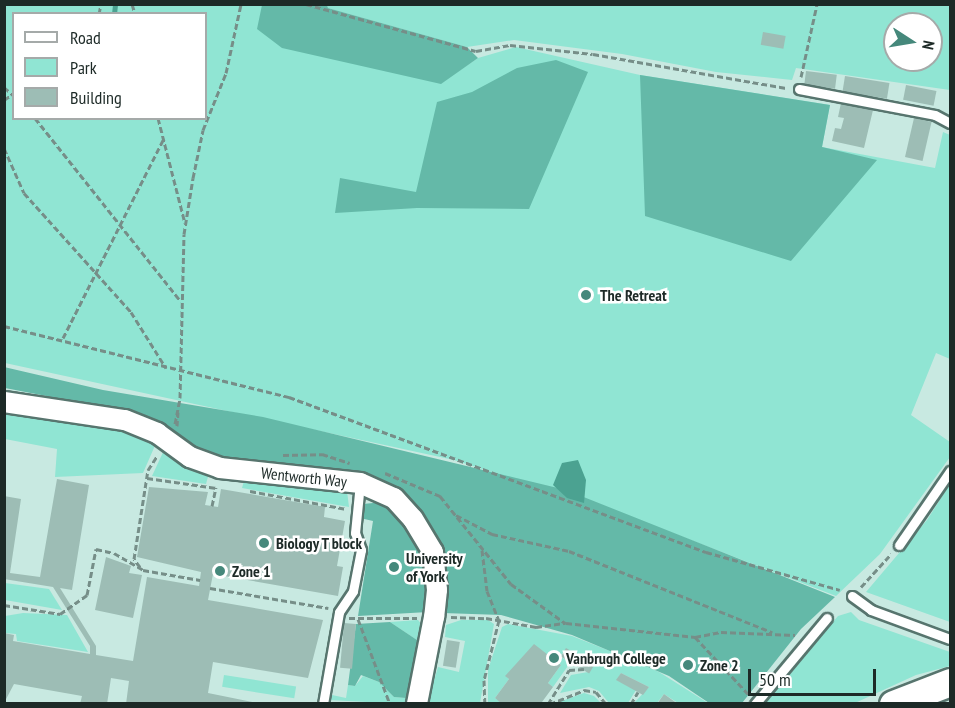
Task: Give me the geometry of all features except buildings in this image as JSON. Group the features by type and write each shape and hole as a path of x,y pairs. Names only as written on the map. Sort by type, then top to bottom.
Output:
{"street":[{"name":"Wentworth Way","path":"4,402 125,420 170,436 190,457 220,468 360,483 394,498 412,519 434,552 437,590 435,617 417,704"},
{"path":"893,704 951,682"}],"lane":[{"path":"799,89 935,115 951,123"},
{"path":"899,545 951,471"},
{"path":"323,704 339,612 353,591 361,550 355,533 360,483"},
{"path":"852,596 871,610 951,639"},
{"path":"755,703 809,636 827,618"}],"path":[{"path":"207,120 226,72 241,4"},
{"path":"306,4 476,51 510,45 593,54 799,89 817,4"},
{"path":"37,120 181,301"},
{"path":"159,120 186,225"},
{"path":"143,570 134,560 147,478 170,436 178,411 186,225 203,130 207,120"},
{"path":"63,338 164,138"},
{"path":"4,148 24,193 131,312 166,369"},
{"path":"4,326 63,338 166,369 289,397 706,552 818,583 852,596 889,556"},
{"path":"147,478 216,488"},
{"path":"212,506 217,484 223,485"},
{"path":"240,489 357,511"},
{"path":"454,514 492,534 569,551 777,634"},
{"path":"485,704 484,680 499,620 487,591 482,548 511,584 566,623"},
{"path":"4,605 60,614 87,595 96,549 114,554 143,570 200,580"},
{"path":"210,588 339,612 358,619 435,617 499,620 536,627 566,623 695,637 721,632 809,636"},
{"path":"358,619 390,704"},
{"path":"695,637 755,703"},
{"path":"550,702 569,671 584,669"},
{"path":"550,702 584,690 596,692 606,704"},
{"path":"631,704 638,692"},
{"path":"546,696 550,702"}],"green space":[{"name":"The Retreat","path":"4,5 262,5 441,83 478,58 516,47 640,75 830,105 822,147 935,168 943,132 950,135 950,359 936,353 911,415 950,442 950,457 880,554 836,596 618,512 454,460 5,363"},
{"path":"327,5 950,5 950,90 796,68 792,80 716,72 622,54 514,40 467,47 328,8"},
{"path":"5,410 100,426 157,441 143,473 55,477 57,449 5,439"},
{"path":"165,448 209,473 206,484 152,476"},
{"path":"244,481 347,491 349,507 242,488"},
{"path":"950,484 950,622 866,592 927,520"},
{"path":"5,583 49,589 62,610 5,600"},
{"path":"851,612 859,620 950,652 950,666 916,675 855,703 764,703 838,616"},
{"path":"23,613 67,615 88,652 17,641 16,634 5,633 5,616"},
{"path":"418,620 422,625 420,642 390,622"},
{"path":"461,620 488,620 494,624 480,703 427,704 438,667 459,672 465,641 445,637 446,625"},
{"path":"508,624 572,636 659,672 708,703 678,703 664,694 657,703 634,703 649,687 621,673 617,680 636,690 628,703 609,703 599,691 589,687 560,693 571,675 588,672 593,665 566,649 560,656 570,663 553,687 548,683 561,665 534,645 506,676 509,679 495,698 502,703 488,703 488,670 502,627"},
{"path":"224,675 296,686 294,698 222,687"},
{"path":"363,676 379,682 394,697 406,698 404,704 330,700 332,695 346,698 348,685 355,686"},
{"path":"584,693 594,696 601,703 556,703"}],"shaded area":[{"path":"262,5 327,5 328,8 467,47 478,58 441,84 282,48 257,29"},
{"path":"556,60 588,72 529,209 417,208 335,213 340,178 416,192 437,102 472,92 517,68"},
{"path":"640,75 830,105 822,147 877,160 791,261 645,216"},
{"path":"4,367 103,390 263,417 566,490 835,597 801,629 742,703 709,703 669,676 572,635 501,615 443,613 439,551 369,476 284,465 238,464 202,455 129,412 5,388"},
{"path":"578,460 586,480 584,503 567,498 553,485 562,463"},
{"path":"383,502 403,518 425,552 428,612 358,616 373,521 360,518 363,504"},
{"path":"390,622 420,642 406,698 394,697 379,682 361,675 355,686 348,685 356,624"}],"waterway":[{"path":"114,12 115,4"}],"place":[{"name":"The Retreat","path":"586,295"},
{"name":"Biology T block","path":"264,543"},
{"name":"University of York","path":"394,567"},
{"name":"Zone 1","path":"220,571"},
{"name":"Vanbrugh College","path":"554,658"},
{"name":"Zone 2","path":"688,665"}]}
